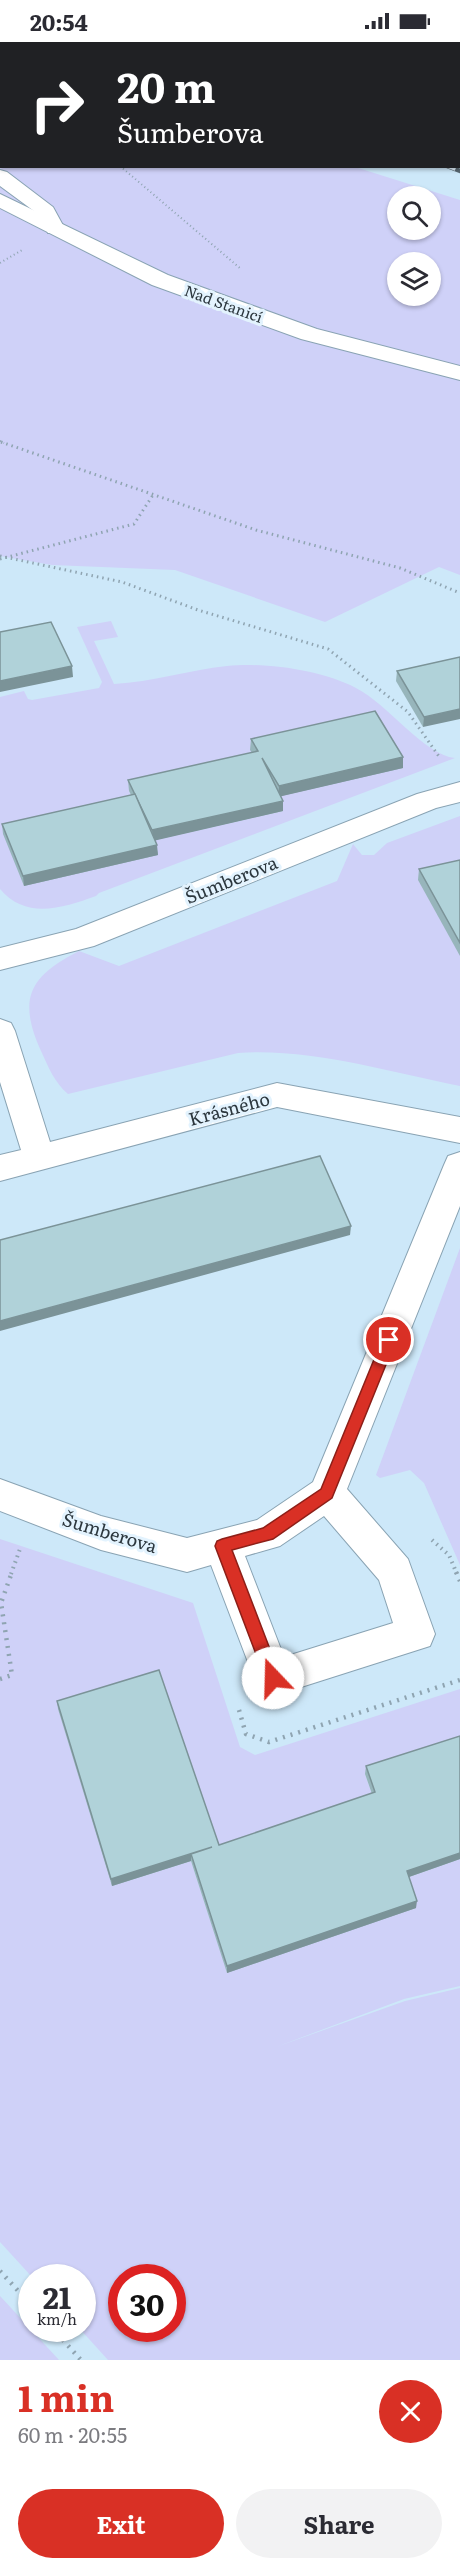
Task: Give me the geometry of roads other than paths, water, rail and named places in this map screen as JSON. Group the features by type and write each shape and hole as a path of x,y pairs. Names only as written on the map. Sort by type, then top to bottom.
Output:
{"street":[{"name":"Nad Stanicí","path":"0,200 160,280 298,330 460,373"},
{"name":"Šumberova","path":"0,958 83,938 427,801 460,792"},
{"path":"0,1031 39,1157"},
{"name":"Krásného","path":"0,1168 277,1095 460,1130"},
{"path":"222,1546 273,1678 416,1634 395,1571 327,1493 460,1165"},
{"name":"Šumberova","path":"0,1495 101,1533 187,1555 267,1534 327,1493"}],"lane":[{"path":"0,176 46,211 55,229"}],"railway":[{"path":"452,168 460,171"}]}
